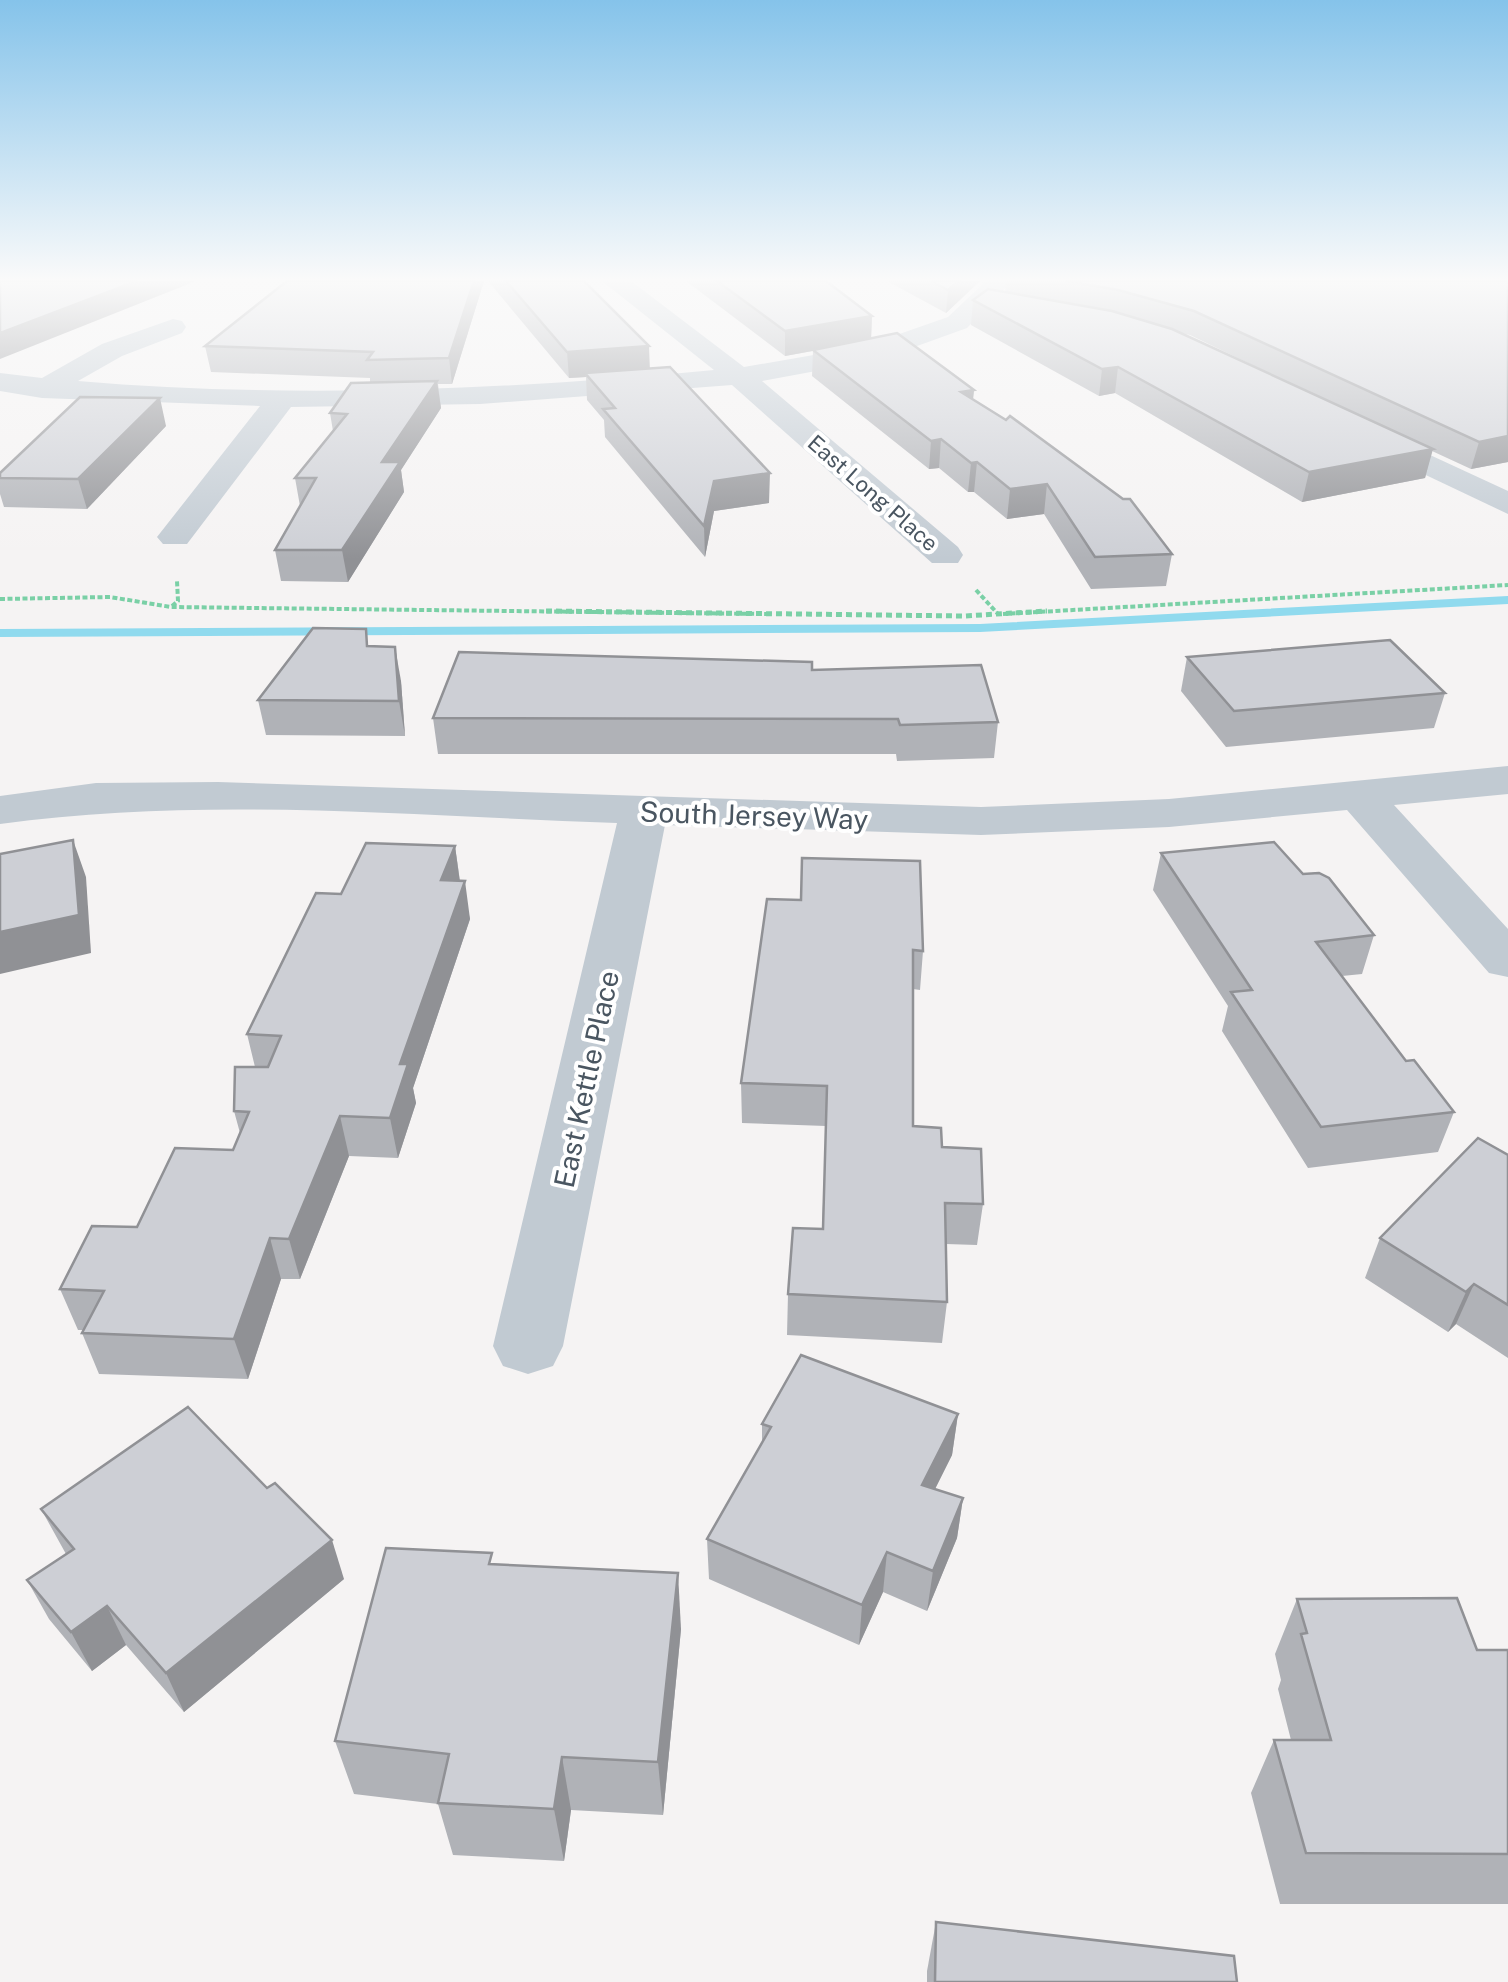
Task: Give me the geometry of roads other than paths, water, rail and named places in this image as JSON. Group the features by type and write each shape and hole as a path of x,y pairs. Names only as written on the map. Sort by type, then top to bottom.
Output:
{"street":[{"path":"0,413 70,373"},
{"path":"0,382 282,398 544,392 744,373"},
{"name":"East Long Place","path":"735,375 945,555"},
{"path":"175,538 282,398"},
{"path":"1333,419 1508,504"},
{"name":"South Jersey Way","path":"0,810 96,798 162,796 982,821 1169,814 1508,780"},
{"path":"1360,796 1508,962"},
{"name":"East Kettle Place","path":"528,1346 644,811"}],"waterway":[{"path":"0,633 980,628 1508,600"}]}
